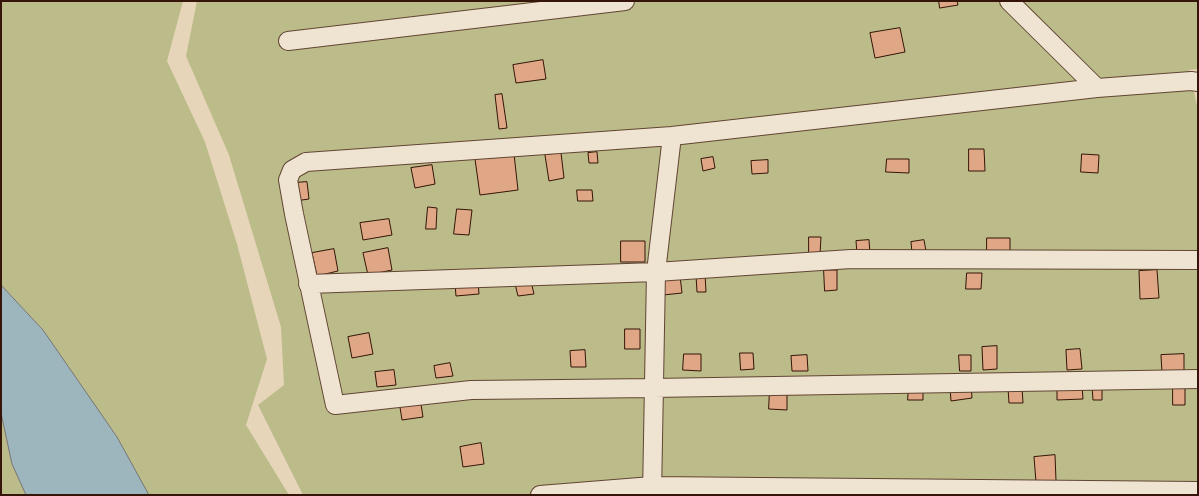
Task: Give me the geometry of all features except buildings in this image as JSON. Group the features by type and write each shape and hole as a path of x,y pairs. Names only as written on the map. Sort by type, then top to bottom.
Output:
{"street":[{"path":"288,41 625,1"},
{"path":"1009,1 1097,88"},
{"path":"1198,82 1097,88 672,136 306,162 292,170 288,180 308,284 335,405 471,390 1198,379"},
{"path":"652,490 656,272 672,136"},
{"path":"308,284 656,272 851,259 1198,260"},
{"path":"540,495 652,490 1198,491"}],"shaded area":[{"path":"1,1 183,1 167,61 205,142 237,244 267,359 246,425 289,495 149,495 117,437 43,330 1,285"},
{"path":"197,1 1198,1 1198,69 1189,70 1198,110 1198,495 303,495 258,405 284,385 281,327 229,155 186,56"},
{"path":"1,413 12,464 26,495 1,495"}],"water":[{"path":"1,285 43,330 117,437 149,495 26,495 12,464 1,413"}]}
